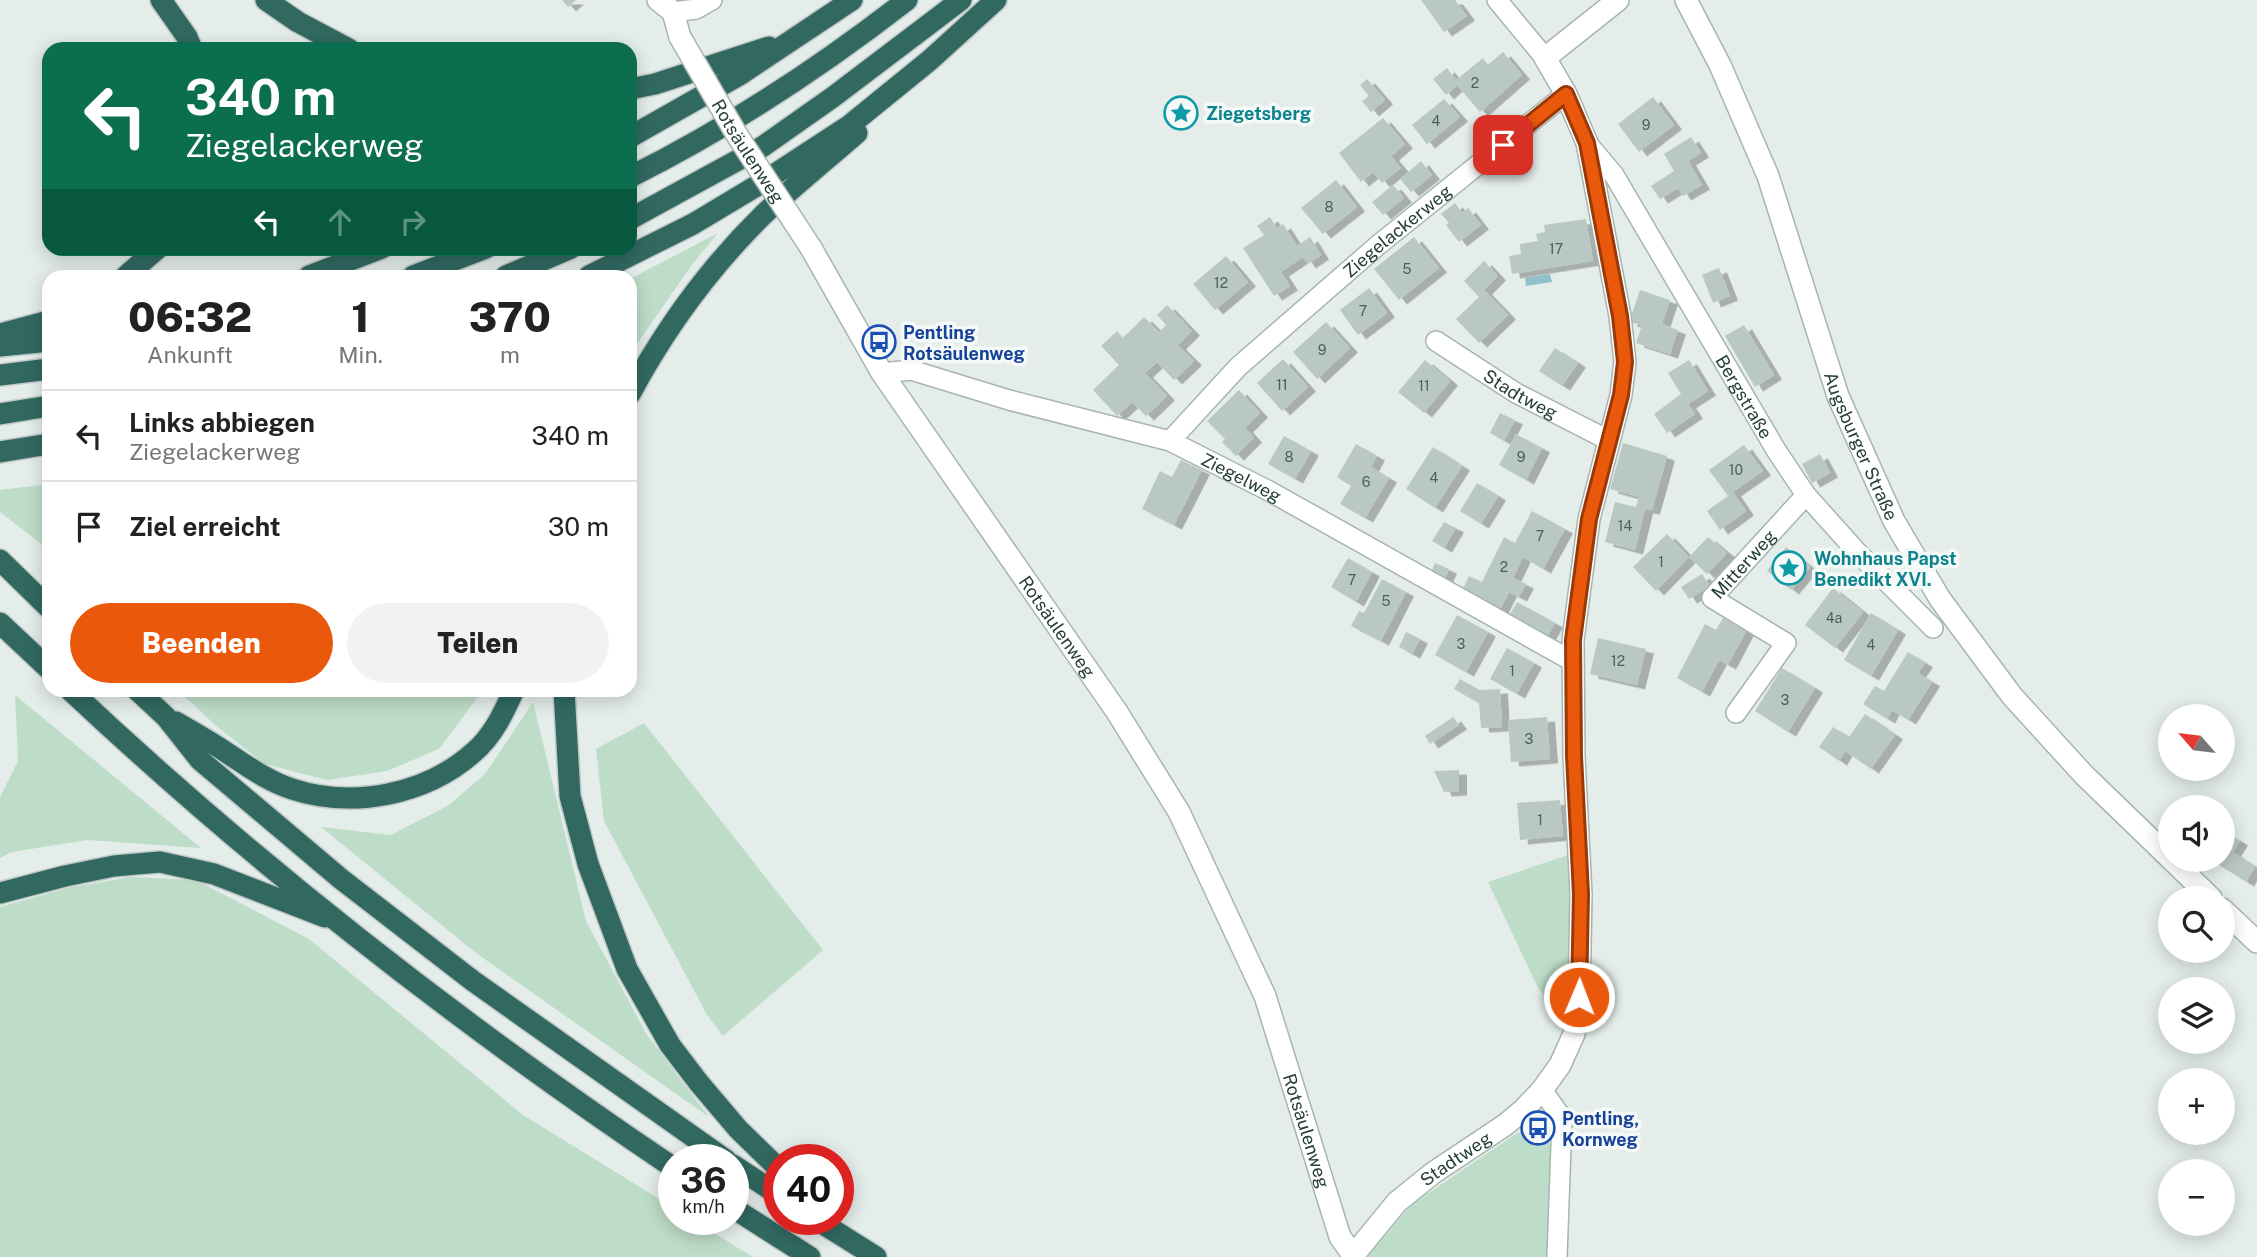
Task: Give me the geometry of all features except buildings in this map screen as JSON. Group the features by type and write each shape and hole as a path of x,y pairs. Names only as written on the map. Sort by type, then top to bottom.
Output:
{"highway":[{"path":"161,0 189,42"},
{"path":"267,0 298,22 336,42"},
{"path":"637,133 741,74 852,0"},
{"path":"637,173 672,155 842,50 907,0"},
{"path":"637,215 762,147 961,0"},
{"path":"637,252 693,224 850,125 930,61 996,0"},
{"path":"637,88 794,38"},
{"path":"637,382 670,324 710,273 764,214 916,83 930,61"},
{"path":"133,270 149,256"},
{"path":"325,270 361,256"},
{"path":"429,270 465,256"},
{"path":"520,270 552,256"},
{"path":"601,270 629,256"},
{"path":"0,334 42,323"},
{"path":"0,346 42,342"},
{"path":"0,375 42,370"},
{"path":"0,414 42,407"},
{"path":"0,452 42,445"},
{"path":"0,560 42,601"},
{"path":"0,623 42,662"},
{"path":"78,697 139,755 339,922 506,1051 658,1157"},
{"path":"145,697 166,717 200,760 341,879 473,981 703,1144"},
{"path":"166,717 215,744 264,778 291,789 326,798 367,798 405,790 437,779 475,752 500,720 511,697"},
{"path":"564,697 570,796 588,864 627,969 670,1045 738,1129 763,1153"},
{"path":"0,894 77,873 160,862 214,874 339,922"},
{"path":"749,1218 810,1257"},
{"path":"841,1235 877,1257"},
{"path":"853,1235 877,1257"}],"street":[{"path":"665,6 696,9 712,0"},
{"path":"1497,0 1545,58 1566,94"},
{"path":"1545,58 1618,0"},
{"name":"Augsburger Straße","path":"1686,0 1720,65 1768,176 1838,396 1894,522 1940,599 2012,696 2084,775 2158,846"},
{"name":"Rotsäulenweg","path":"665,6 737,135 811,248 882,373 1117,712 1179,812 1265,996 1340,1237 1353,1256"},
{"name":"Stadtweg","path":"1353,1256 1397,1202 1433,1173 1505,1125 1542,1090 1560,1065 1574,1034 1579,997 1581,894 1574,756 1573,661 1589,519 1621,395 1625,362 1620,316 1587,143 1566,94"},
{"name":"Ziegelackerweg","path":"1170,441 1238,367 1377,246 1566,94"},
{"name":"Bergstraße","path":"1587,143 1614,175 1770,440 1806,495 1858,553 1933,628"},
{"name":"Stadtweg","path":"1436,341 1516,393 1610,441"},
{"name":"Ziegelweg","path":"882,373 911,370 1009,400 1170,441 1271,492 1573,661"},
{"name":"Mitterweg","path":"1736,713 1786,643 1712,598 1806,495"},
{"name":"Augsburger Straße","path":"2184,872 2199,886"},
{"path":"2235,921 2257,942"},
{"path":"1542,1090 1562,1118 1558,1257"}],"green space":[{"path":"718,233 691,266 637,344 637,275"},
{"path":"42,485 42,545 0,512 0,490"},
{"path":"15,695 201,848 87,840 12,852 0,858 0,797 18,761"},
{"path":"185,697 478,697 439,749 387,771 327,780 265,764 216,726"},
{"path":"533,702 586,921 647,1035 709,1117 476,953 321,827 391,835 449,805 485,774"},
{"path":"644,723 823,950 723,1036 707,1015 604,821 596,749"},
{"path":"1571,854 1571,984 1568,1019 1538,988 1488,882"},
{"path":"131,877 196,880 309,939 523,1115 658,1198 658,1235 717,1235 753,1257 0,1257 0,907 67,888"},
{"path":"1532,1129 1547,1137 1554,1153 1551,1257 1367,1257 1412,1204 1516,1134"}],"water":[{"path":"1550,274 1552,282 1526,286 1525,278"}],"place":[{"name":"Ziegetsberg","path":"1181,113"},
{"name":"Pentling Rotsäulenweg","path":"879,342"},
{"name":"Wohnhaus Papst Benedikt XVI.","path":"1789,568"},
{"name":"Pentling, Kornweg","path":"1538,1128"}],"route":[{"path":"1503,145 1566,94 1587,143 1620,316 1625,362 1621,395 1589,519 1573,640 1572,699 1581,894 1579,997"}]}
